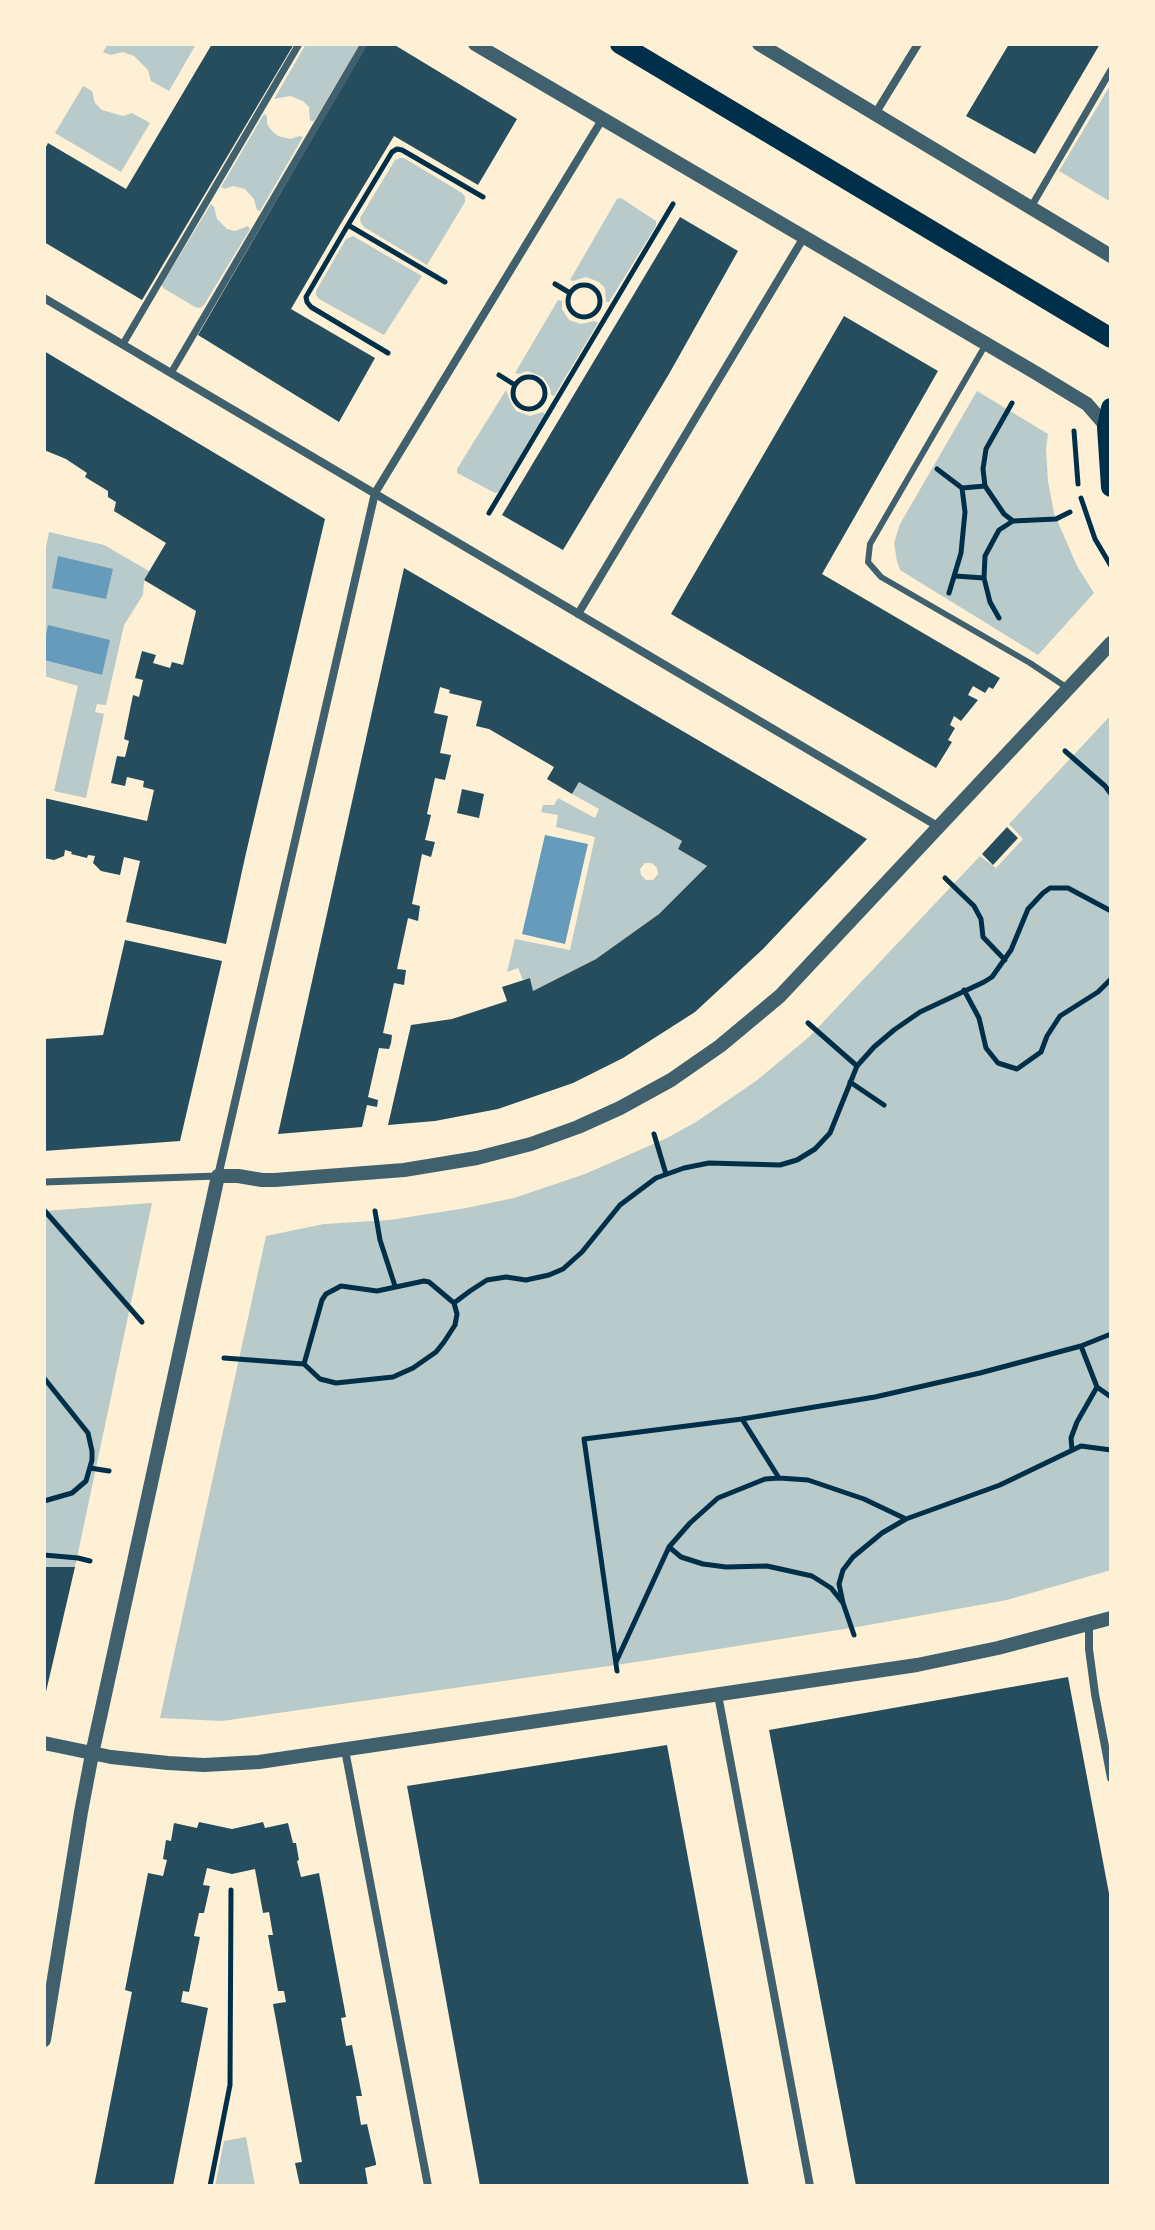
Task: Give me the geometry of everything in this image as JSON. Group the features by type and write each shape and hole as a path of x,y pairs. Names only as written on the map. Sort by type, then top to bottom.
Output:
{"main road":[{"path":"620,44 1111,338"},
{"path":"1109,418 1111,487"}],"street":[{"path":"123,344 299,44"},
{"path":"171,373 364,44"},
{"path":"475,44 1109,418"},
{"path":"759,44 1111,256"},
{"path":"875,114 918,44"},
{"path":"1031,207 1111,70"},
{"path":"44,2040 92,1754 218,1176 375,493 603,118"},
{"path":"578,614 804,237"},
{"path":"44,298 939,827"},
{"path":"44,1182 218,1176 275,1180 404,1170 477,1158 531,1144 620,1108 686,1071 763,1012 1111,643"},
{"path":"44,1743 92,1754 204,1765 259,1762 941,1660 1111,1618"},
{"path":"1089,1625 1091,1664 1111,1778"},
{"path":"718,1695 810,2186"},
{"path":"345,1750 428,2186"}],"lane":[{"path":"986,343 870,544 868,562 881,577 1069,689"}],"path":[{"path":"388,353 307,302 306,297 323,261 392,152 397,149 483,197"},
{"path":"489,513 673,204"},
{"path":"348,225 445,282"},
{"path":"555,284 570,293"},
{"path":"580,285 594,288 600,297 598,310 586,318 573,314 568,304 570,293 580,285"},
{"path":"598,310 607,316"},
{"path":"499,375 515,385"},
{"path":"525,377 536,378 545,389 543,402 535,409 522,408 514,399 515,385 525,377"},
{"path":"543,402 552,407"},
{"path":"1012,403 986,449 983,469 985,486 1004,514 1013,521"},
{"path":"1071,424 1081,498 1095,539 1111,566"},
{"path":"936,469 962,488 985,486"},
{"path":"948,595 964,535 962,488"},
{"path":"1003,625 990,602 984,578 985,556 999,530 1013,521 1056,519 1070,512"},
{"path":"955,576 984,578"},
{"path":"1065,751 1111,794"},
{"path":"945,878 974,906 981,919 983,937 1005,960"},
{"path":"454,1303 487,1280 506,1277 526,1280 563,1269 582,1252 620,1205 666,1174 709,1163 769,1165 797,1160 815,1149 830,1133 857,1066 874,1047 920,1012 992,977 1005,960 1034,900 1050,888 1068,888 1111,911"},
{"path":"964,990 976,1010 986,1048 992,1057 998,1063 1017,1069 1041,1052 1060,1016 1098,992 1111,979"},
{"path":"808,1023 857,1066"},
{"path":"850,1082 884,1105"},
{"path":"654,1134 666,1174"},
{"path":"44,1210 142,1322"},
{"path":"375,1211 380,1240 395,1286"},
{"path":"224,1358 304,1364 327,1382 347,1383 399,1375 426,1359 444,1342 455,1325 457,1314 454,1303 424,1281 377,1291 341,1286 326,1294 318,1309 304,1364"},
{"path":"617,1671 584,1439 742,1419 875,1397 980,1373 1081,1346 1111,1334"},
{"path":"1081,1346 1097,1387 1111,1397"},
{"path":"44,1378 88,1433 92,1445 86,1481 72,1493 44,1501"},
{"path":"1072,1450 1071,1438 1077,1422 1097,1387"},
{"path":"742,1419 779,1478"},
{"path":"854,1635 839,1584 843,1570 863,1547 906,1519 1000,1485 1081,1446 1111,1450"},
{"path":"90,1468 109,1471"},
{"path":"615,1663 669,1547 718,1498 765,1479 808,1480 864,1499 906,1519"},
{"path":"669,1547 681,1557 703,1564 767,1566 812,1576 831,1588 843,1603"},
{"path":"44,1555 90,1561"},
{"path":"210,2186 230,2085 231,1890"}],"shaded area":[{"path":"108,44 196,44 169,91 151,81 148,70 134,56 123,52 111,55 103,52"},
{"path":"306,44 360,44 314,121 310,121 309,107 303,101 290,96 274,99"},
{"path":"1111,84 1111,202 1059,171"},
{"path":"83,86 92,91 95,103 102,110 123,116 132,113 150,123 121,172 55,133"},
{"path":"264,114 267,124 278,136 290,139 303,137 260,211 245,189 221,187"},
{"path":"400,158 465,197 465,202 427,265 361,223 360,218 395,160"},
{"path":"621,198 656,221 656,226 609,302 606,302 605,288 599,282 586,277 570,280 617,199"},
{"path":"211,204 217,219 227,229 235,231 248,226 250,229 200,308 163,288 162,284"},
{"path":"353,236 422,276 384,335 316,295 346,239"},
{"path":"558,300 562,301 562,309 569,320 581,324 598,323 554,396 543,377 527,371 515,373"},
{"path":"506,390 516,411 530,416 545,414 495,493 457,473 457,469"},
{"path":"977,391 1048,434 1048,481 1054,513 1077,566 1094,593 1038,655 900,570 897,561 894,543 900,524"},
{"path":"49,532 104,545 149,571 144,580 143,595 124,625 106,705 97,704 95,712 104,714 86,798 54,791 78,686 44,676 44,660 102,675 49,625 44,644 44,557"},
{"path":"1111,715 1111,1570 1007,1600 630,1663 222,1721 160,1718 266,1236 324,1224 390,1220 514,1198 585,1174 696,1122 756,1081 809,1037 980,856 996,868 1023,839 1009,824"},
{"path":"579,782 682,841 678,849 707,866 659,914 596,959 533,991 530,978 523,980 518,968 507,972 515,939 570,950 595,837 556,827 558,815 541,812 543,805 554,805 558,798 595,818 599,809 572,794","holes":["645,863 652,863 658,874 653,880 646,880 640,869"]},
{"path":"152,1203 75,1567 44,1567 44,1211"},
{"path":"246,2137 255,2186 215,2186 224,2141"}],"water":[{"path":"58,556 113,569 106,599 52,588"},
{"path":"48,625 110,640 102,675 44,660"},
{"path":"545,835 588,844 565,944 522,934"}],"building":[{"path":"212,44 294,44 142,300 44,242 44,151 48,143 126,189"},
{"path":"367,44 393,44 517,119 478,185 394,136 340,225 291,309 375,358 339,422 198,335"},
{"path":"1009,44 1100,44 1035,154 966,116"},
{"path":"680,217 738,251 669,374 563,550 502,515"},
{"path":"844,316 938,371 822,574 1000,678 993,689 989,687 985,693 973,686 968,695 978,700 961,721 954,716 950,725 955,728 948,740 952,742 936,768 671,614"},
{"path":"44,351 325,519 226,944 126,922 140,861 124,857 120,875 101,871 93,863 95,856 88,855 87,858 65,850 64,856 54,860 44,858 44,798 147,821 154,790 143,787 144,781 127,777 125,786 111,783 117,756 125,757 129,741 124,739 133,695 139,697 143,680 135,678 142,651 156,655 153,663 170,668 172,662 183,665 196,611 144,580 166,543 114,511 116,502 108,497 108,491 85,477 87,473 66,459 44,450"},
{"path":"404,568 867,839 763,949 695,1012 623,1058 573,1083 498,1109 435,1121 388,1125 411,1025 452,1019 507,1001 502,987 530,978 533,991 596,959 659,914 707,866 678,849 682,841 579,782 572,794 547,779 554,767 489,729 476,726 482,701 449,693 450,690 440,687 434,713 448,716 440,753 451,755 445,780 435,778 427,814 431,815 425,840 435,842 431,857 422,854 412,904 420,906 418,921 408,918 397,969 406,970 404,985 394,983 383,1033 392,1035 391,1043 389,1049 379,1048 368,1097 378,1100 377,1107 367,1105 362,1127 278,1134"},
{"path":"462,789 484,794 479,818 457,813"},
{"path":"1007,827 1018,838 993,865 982,854"},
{"path":"125,940 222,961 180,1141 44,1151 44,1039 103,1035"},
{"path":"44,1567 75,1567 45,1696 44,1695"},
{"path":"1068,1677 1111,1904 1111,2186 856,2186 769,1730"},
{"path":"667,1745 749,2186 480,2186 407,1786"},
{"path":"199,1822 232,1829 263,1822 265,1828 288,1823 293,1843 296,1843 301,1877 319,1873 346,2017 341,2018 346,2046 352,2045 362,2096 356,2096 361,2125 367,2124 376,2163 365,2168 368,2186 300,2186 295,2163 302,2162 273,2004 286,2002 284,1991 278,1991 268,1935 273,1935 269,1912 263,1913 255,1869 232,1874 207,1868 203,1885 210,1886 204,1913 199,1913 194,1936 200,1937 189,1992 183,1991 181,2002 208,2008 173,2186 94,2186 132,1992 125,1990 148,1873 163,1876 167,1860 163,1859 166,1840 171,1841 174,1823 197,1828"}]}
